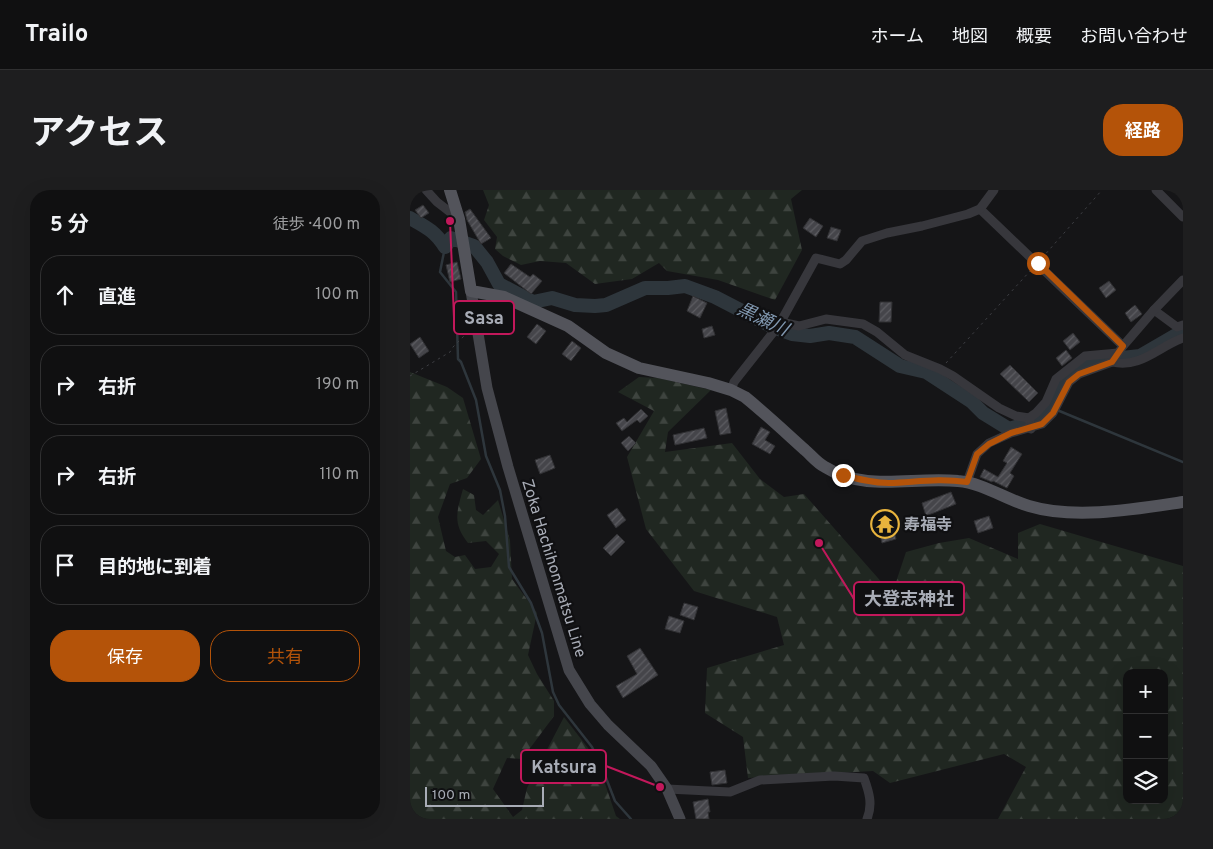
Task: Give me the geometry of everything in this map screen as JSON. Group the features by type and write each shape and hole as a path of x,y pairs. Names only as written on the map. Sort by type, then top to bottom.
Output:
{"main road":[{"path":"450,190 459,219 471,291 504,297 568,326 606,353 639,368 731,390 752,402 824,467 868,482 888,483 929,479 967,482 1029,506 1054,511 1086,513 1183,502"},
{"name":"Zoka Hachihonmatsu Line","path":"471,291 487,388 508,467 569,670 590,704 651,766 668,789 680,819"}],"street":[{"path":"426,190 436,202 459,219"},
{"path":"731,390 734,382 750,360 778,326 816,258 840,264 846,260 862,241 887,233 954,218 980,208 994,190"},
{"path":"1156,190 1183,217"},
{"path":"980,208 1038,263 1121,349"},
{"path":"1112,362 1154,310 1183,280"},
{"path":"1154,310 1181,327"},
{"path":"778,326 799,326 826,319 863,324 877,332 905,355 953,376 999,408 1030,423 1042,424 1053,413 1069,382 1079,374 1112,362 1120,364 1138,362 1172,342 1183,338"},
{"path":"967,482 977,454 989,444 1030,423 1046,402 1056,379 1085,356 1121,349"},
{"path":"668,789 730,792 760,780 834,776 858,777 864,778 870,794 868,819"}],"path":[{"path":"940,369 1038,263 1102,190"},
{"path":"410,376 450,352 476,324"}],"green space":[{"path":"483,190 802,190 791,199 802,250 775,300 718,280 667,271 659,263 632,279 595,284 566,263 540,261 521,265 503,256 495,249 497,237 484,220 489,205"},
{"path":"410,372 447,387 463,398 481,459 467,478 450,484 438,517 446,551 455,557 465,555 475,569 491,567 499,554 486,541 468,543 460,529 457,517 463,489 474,495 476,510 483,515 498,500 510,540 512,579 537,613 528,655 537,674 554,701 554,716 522,759 507,758 493,789 513,817 522,810 527,788 564,717 588,748 600,769 616,816 620,819 410,819"},
{"path":"639,377 658,378 711,390 668,432 665,452 732,443 760,479 784,497 804,494 892,594 906,552 939,543 969,538 1018,559 1018,533 1040,524 1183,566 1183,819 998,819 1026,767 1004,754 890,783 873,771 748,778 743,737 705,713 707,668 784,645 777,617 694,591 646,529 627,457 654,411 618,392"}],"building":[{"path":"423,205 429,213 421,218 415,210"},
{"path":"470,209 491,238 481,244 467,220 465,212"},
{"path":"810,218 823,226 816,237 803,228"},
{"path":"831,227 841,230 837,241 827,238"},
{"path":"457,262 461,279 450,282 446,265"},
{"path":"511,264 530,277 533,274 542,281 531,294 504,273"},
{"path":"1109,281 1116,290 1106,298 1099,288"},
{"path":"693,296 707,303 700,318 687,311"},
{"path":"880,302 892,302 891,322 879,322"},
{"path":"1135,305 1142,314 1131,322 1125,313"},
{"path":"537,324 546,331 536,344 527,337"},
{"path":"712,326 715,335 704,338 702,329"},
{"path":"1073,333 1080,342 1070,350 1063,341"},
{"path":"420,337 429,351 419,358 410,344"},
{"path":"572,341 581,348 571,361 562,354"},
{"path":"1066,350 1072,358 1062,366 1056,358"},
{"path":"1010,365 1038,393 1029,402 1000,374"},
{"path":"726,408 731,433 720,435 715,411"},
{"path":"641,409 648,416 640,423 637,420 622,431 616,423 624,418 627,422"},
{"path":"761,427 770,432 765,440 775,446 770,454 752,444"},
{"path":"704,428 707,438 675,445 673,435"},
{"path":"629,436 636,443 628,451 621,443"},
{"path":"1011,447 1022,454 1010,473 1014,476 1007,488 980,477 984,469 998,477 1007,463 1003,461"},
{"path":"550,455 555,468 540,474 535,460"},
{"path":"951,492 956,504 926,516 922,503"},
{"path":"617,508 626,520 616,528 607,515"},
{"path":"989,516 993,528 978,533 974,521"},
{"path":"891,519 896,539 882,543 877,522"},
{"path":"617,534 625,542 611,556 603,548"},
{"path":"684,603 698,607 694,620 680,615"},
{"path":"669,616 684,621 680,633 665,629"},
{"path":"640,648 658,675 623,698 616,686 637,674 627,656"},
{"path":"725,770 727,783 712,785 710,772"},
{"path":"708,799 709,819 696,819 693,802"}],"waterway":[{"name":"黒瀬川","path":"410,218 434,233 445,247 451,238 474,246 487,262 499,284 533,302 552,298 575,305 606,305 645,288 685,286 715,297 773,327 792,334 810,336 829,333 855,337 900,366 926,372 972,402 983,413 1009,429 1035,421 1048,406 1056,387 1068,374 1090,360 1109,359"},
{"path":"445,247 440,272 456,292 458,359 461,362 476,400 486,456 500,490 505,516 509,567 531,603 542,633 553,692 559,705 592,747 615,801 631,819"},
{"name":"黒瀬川","path":"1122,358 1140,356 1183,331"},
{"path":"1057,410 1183,462"}],"place":[{"name":"Sasa","path":"450,221"},
{"name":"寿福寺","path":"885,524"},
{"name":"大登志神社","path":"819,543"},
{"name":"Katsura","path":"660,787"}],"route":[{"path":"843,475 868,482 888,483 929,479 967,482 977,454 989,444 1011,433 1031,429 1042,424 1053,413 1069,382 1079,374 1112,362 1123,346 1038,263"}]}
